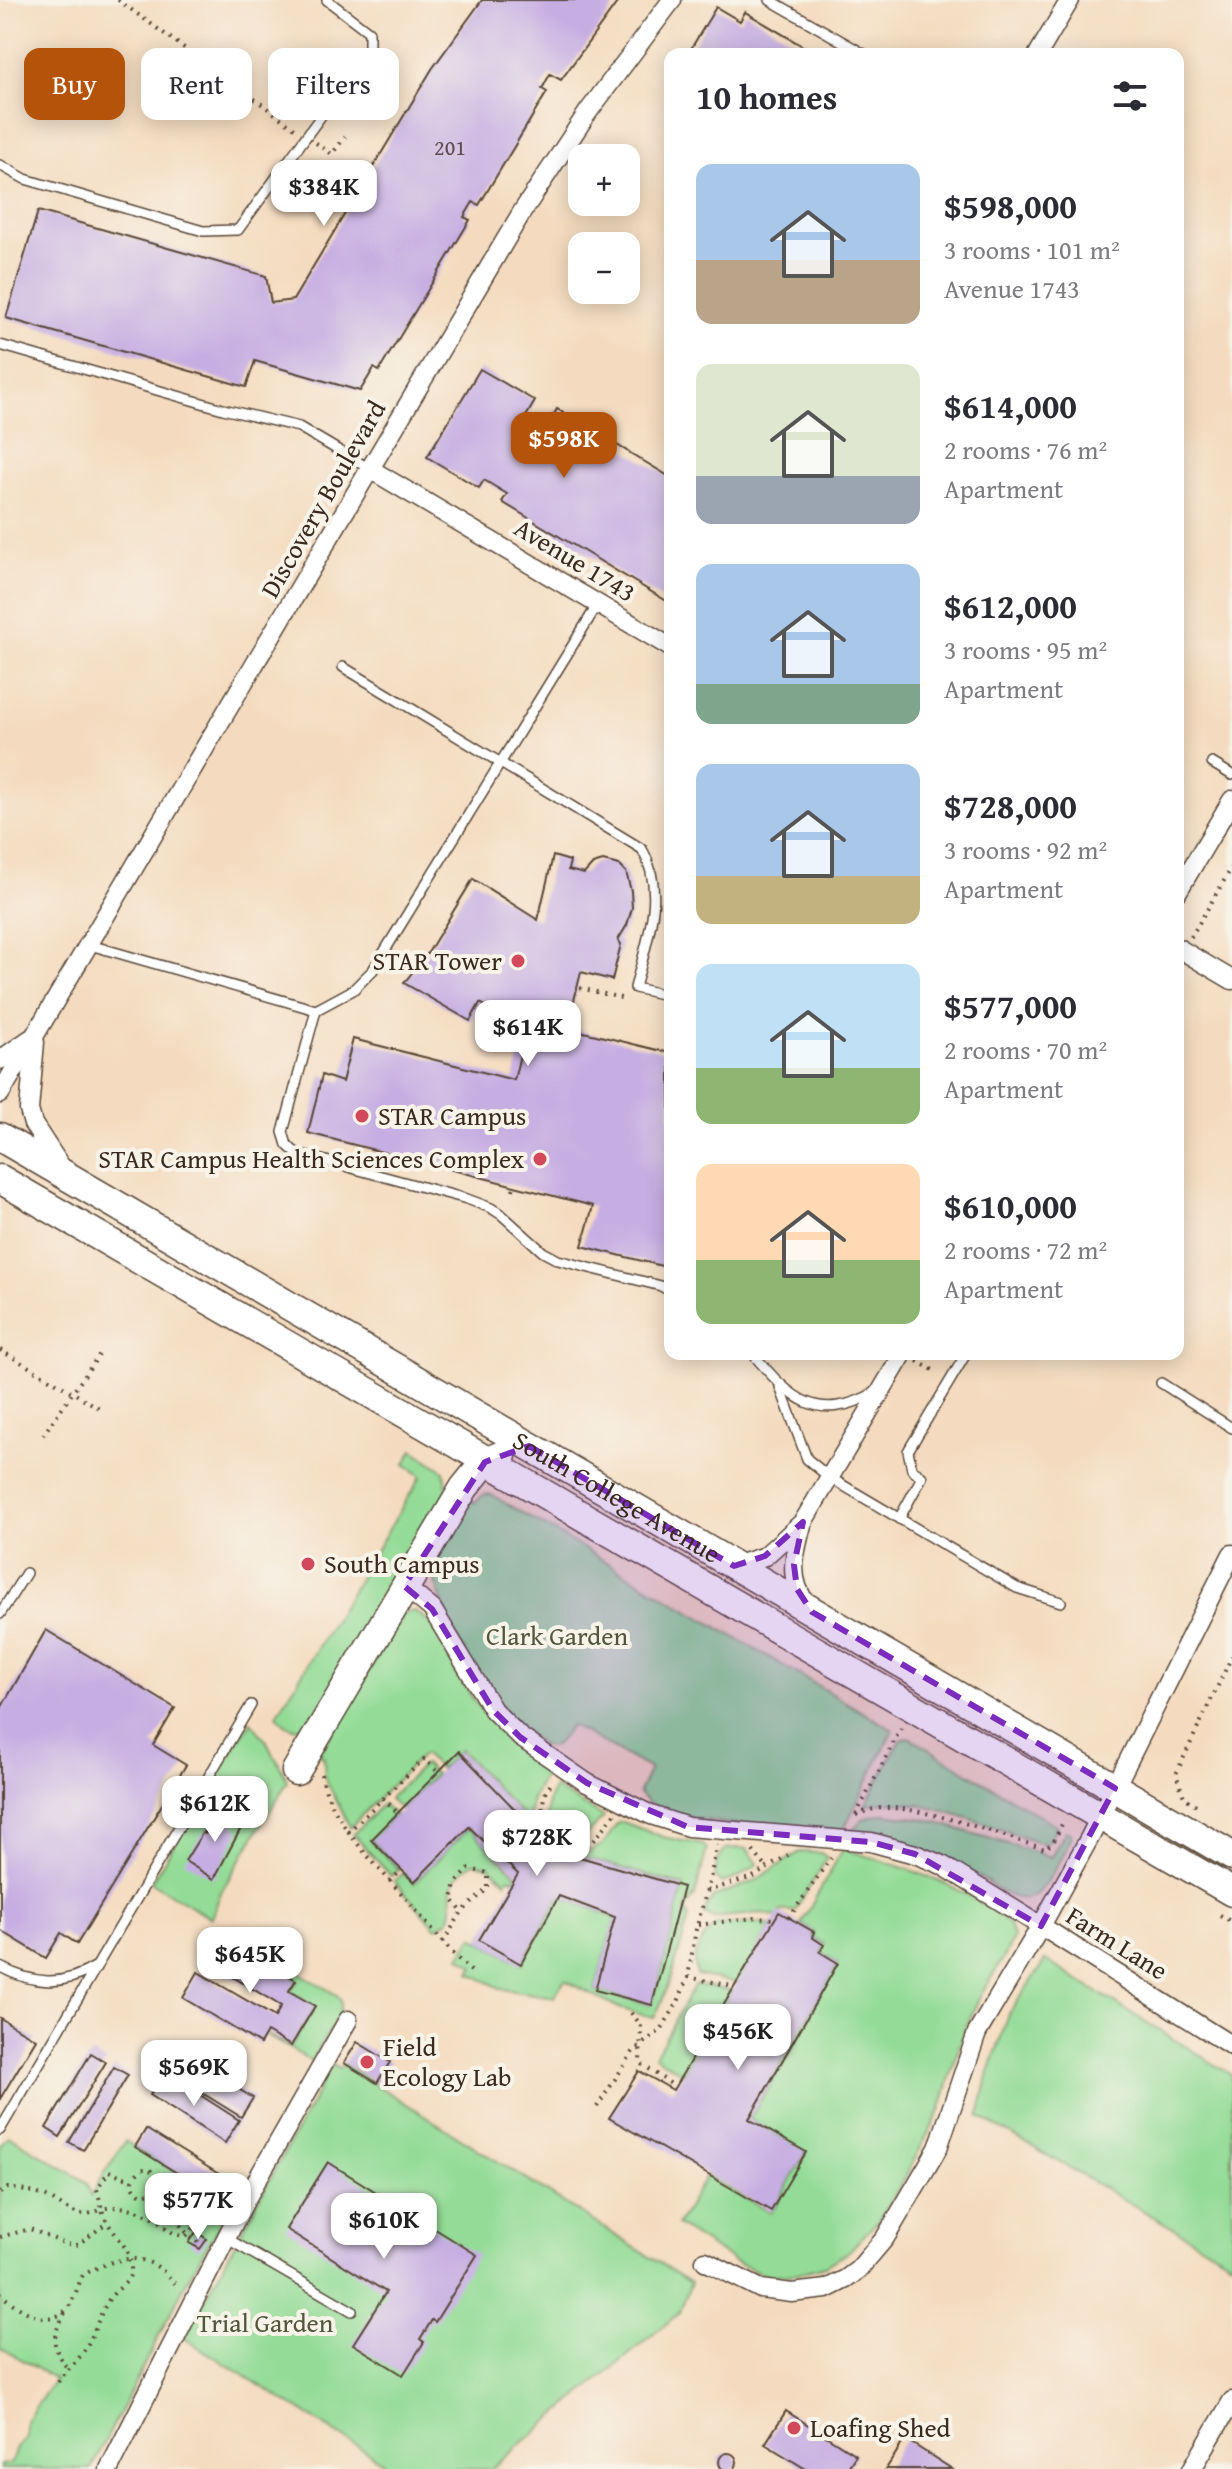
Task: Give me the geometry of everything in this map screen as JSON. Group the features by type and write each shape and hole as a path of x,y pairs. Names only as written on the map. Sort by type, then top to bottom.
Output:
{"main road":[{"name":"South College Avenue","path":"0,1137 1232,1856"},
{"name":"South College Avenue","path":"0,1179 1232,1892"},
{"path":"308,1772 404,1586 464,1488 485,1462 529,1446"}],"street":[{"name":"Discovery Boulevard","path":"0,1094 546,175 588,112 672,0"},
{"path":"1042,48 1070,0"},
{"name":"Avenue 1743","path":"370,469 664,643"},
{"path":"1184,881 1232,800"},
{"path":"1184,942 1232,980"},
{"name":"Discovery Boulevard","path":"0,1060 36,1035"},
{"name":"Discovery Boulevard","path":"36,1035 29,1110 42,1139 66,1175"},
{"path":"812,1612 794,1579 796,1549 803,1522 899,1360"},
{"path":"734,1566 765,1556 803,1522"},
{"name":"Farm Lane","path":"1232,1554 1115,1788 1041,1926 1232,2046"},
{"path":"404,1586 432,1609 493,1710 520,1737 587,1783 651,1815 688,1827 871,1842 915,1854 942,1865 1041,1926 977,2033 938,2148 885,2238 858,2270 826,2289 792,2293 761,2289 705,2261"},
{"path":"109,2469 223,2245 348,2020"},
{"path":"1192,2469 1232,2401"}],"lane":[{"path":"0,165 25,179 203,231 238,230 369,50 369,32 327,0"},
{"path":"770,0 854,48"},
{"path":"0,345 223,409 299,427 370,469"},
{"path":"90,945 316,1010 353,990 373,970 598,604"},
{"path":"343,667 642,849 653,877 656,896 635,988 664,995"},
{"path":"1212,763 1232,775"},
{"path":"316,1010 283,1132 287,1145 296,1153 467,1199 502,1215 543,1252 558,1260 664,1288"},
{"path":"758,1360 780,1387 796,1398 829,1407 858,1402 883,1388"},
{"path":"899,1519 922,1477 912,1469 908,1451 962,1360"},
{"path":"1161,1383 1232,1428"},
{"path":"780,1387 807,1459 829,1477 1017,1588 1061,1602"},
{"path":"0,1614 26,1573"},
{"path":"0,2130 251,1705"},
{"path":"0,1967 34,1982 50,1983 69,1979 97,1966"},
{"path":"223,2245 352,2311"}],"path":[{"path":"118,0 332,154 345,137"},
{"path":"1184,942 1232,867"},
{"path":"580,988 639,1002"},
{"path":"0,1350 101,1409"},
{"path":"43,1435 99,1355"},
{"path":"1203,1810 1184,1797 1176,1774 1232,1656"},
{"path":"901,1728 856,1815 874,1809 896,1808 929,1814 1045,1849 1054,1841 1063,1822"},
{"path":"348,1832 424,1759 438,1772"},
{"path":"308,1772 330,1799 348,1832 471,1971"},
{"path":"383,1798 398,1813"},
{"path":"574,1854 593,1842 615,1814"},
{"path":"597,2107 634,2050 661,2030 678,2002 688,1977 718,1839"},
{"path":"789,1918 835,1852 824,1851"},
{"path":"707,1891 753,1877 789,1854"},
{"path":"443,1942 462,1912 488,1888 488,1873 469,1869 456,1883 452,1899 462,1912"},
{"path":"390,1881 402,1870"},
{"path":"697,1925 753,1918 775,1919"},
{"path":"688,1977 732,1986"},
{"path":"631,2013 641,2025 640,2063 671,2084"},
{"path":"155,2192 158,2177 149,2169 142,2169 134,2175 134,2190 141,2195 155,2192 164,2199 167,2213 182,2225 186,2236"},
{"path":"58,2382 86,2348 111,2295 129,2278 131,2270 125,2247 105,2224 97,2189 109,2171 132,2180"},
{"path":"0,2193 8,2188 44,2195 75,2213 89,2216 113,2206 131,2209 158,2221 179,2236 223,2245"},
{"path":"164,2199 181,2197 198,2203 201,2210 199,2221 186,2236"},
{"path":"158,2221 167,2213"},
{"path":"0,2237 30,2229 66,2244 78,2245 105,2224"},
{"path":"67,2368 53,2341 56,2327 73,2301 83,2275 112,2261 147,2261 162,2267 178,2288"},
{"path":"0,2293 27,2313 54,2317 65,2312"}],"highlighted area":[{"path":"529,1446 734,1566 765,1556 803,1522 794,1565 797,1589 812,1612 1115,1788 1041,1926 915,1854 871,1842 688,1827 587,1783 520,1737 493,1710 432,1609 404,1586 485,1462"}],"green space":[{"path":"413,1450 444,1471 446,1486 453,1490 314,1721 303,1727 289,1727 277,1715 421,1476 405,1464"},
{"name":"Clark Garden","path":"490,1494 893,1730 843,1831 732,1824 672,1813 651,1804 639,1792 650,1769 571,1725 556,1744 544,1746 511,1718 468,1658 430,1567 469,1499 475,1503 483,1495"},
{"path":"414,1611 435,1630 469,1694 492,1722 547,1768 532,1799 529,1822 460,1750 440,1769 423,1754 350,1827 325,1778 324,1757 319,1755 403,1614"},
{"path":"251,1722 267,1742 288,1781 222,1890 211,1918 151,1882"},
{"path":"909,1737 1057,1826 1048,1842 1042,1844 929,1807 884,1802 865,1806 900,1740"},
{"path":"424,1764 435,1774 401,1809 389,1799"},
{"path":"554,1788 604,1817 584,1837 574,1842 560,1831 546,1827 548,1801"},
{"path":"383,1804 395,1815 371,1841 399,1869 391,1876 353,1834"},
{"path":"882,1814 925,1819 1051,1857 1066,1831 1071,1832 1049,1880 1035,1895 1021,1898 1006,1894 943,1858 849,1833 863,1819"},
{"path":"623,1822 663,1837 703,1845 707,1849 695,1895 685,1910 689,1917 674,1969 654,2018 619,2008 565,1980 554,1997 502,1989 470,1973 474,1966 460,1957 473,1937 522,1964 560,1896 615,1918 595,1990 652,2005 684,1886 582,1857 603,1844 618,1823"},
{"path":"469,1828 517,1875 506,1881 489,1866 474,1863 461,1872 454,1882 451,1915 436,1927 394,1881 403,1873 414,1883"},
{"path":"725,1849 747,1849 758,1864 737,1878 721,1883 715,1878 717,1862"},
{"path":"843,1849 930,1878 971,1897 1009,1924 1013,1938 964,2031 940,2111 878,2221 850,2250 825,2266 769,2276 735,2262 677,2225 706,2176 771,2213 806,2153 750,2119 838,1963 821,1952 824,1944 813,1937 814,1932 801,1924"},
{"path":"800,1852 821,1853 827,1858 795,1911 781,1911 777,1917 762,1913 713,1918 704,1914 715,1896 753,1882"},
{"path":"760,1923 771,1926 738,1983 697,1975 696,1953 717,1925"},
{"path":"1045,1960 1232,2075 1232,2262 979,2116 989,2072 1009,2014"},
{"path":"297,1971 341,2000 339,2015 311,2061 266,2035 291,2047 315,2007 290,1991 297,1981 293,1978"},
{"path":"695,1984 732,1991 683,2073 655,2056"},
{"name":"Trial Garden","path":"343,2064 691,2283 679,2313 491,2469 394,2469 184,2338 332,2065 339,2069"},
{"path":"8,2135 86,2182 91,2195 125,2141 211,2194 233,2202 191,2273 91,2469 0,2469 0,2465 11,2463 16,2448 26,2438 26,2421 55,2379 0,2347 0,2145"}],"building":[{"path":"482,0 619,0 561,80 550,74 542,89 547,92 479,205 473,202 464,217 470,220 379,371 374,368 360,391 255,361 246,387 6,318 38,211 266,276 271,303 293,300 432,69"},
{"path":"716,7 740,21 745,12 806,48 691,48"},
{"path":"480,369 535,401 520,427 524,429 527,422 541,430 537,437 540,439 557,409 664,473 664,599 502,502 507,494 484,480 479,488 427,457"},
{"name":"STAR Campus Health Sciences Complex","path":"553,856 570,861 568,870 584,874 593,864 603,861 619,865 626,872 632,908 618,940 621,944 612,980 581,972 570,1017 555,1014 552,1022 547,1023 664,1052 664,1266 582,1246 593,1206 308,1133 322,1075 342,1082 353,1039 514,1080 526,1030 480,1003 470,1021 404,983 429,951 473,879 538,920"},
{"path":"46,1630 175,1708 153,1745 186,1765 77,1944 61,1933 46,1958 0,1930 0,1710"},
{"path":"459,1751 529,1824 580,1857 683,1887 652,2005 595,1990 615,1917 559,1896 521,1964 479,1940 518,1874 469,1827 414,1882 371,1840"},
{"path":"229,1807 242,1815 235,1827 240,1830 214,1879 185,1861 216,1816 221,1819"},
{"path":"779,1912 814,1932 812,1937 824,1945 820,1952 838,1963 749,2119 806,2152 771,2211 609,2118 639,2071 673,2090"},
{"path":"220,1935 296,1980 289,1991 315,2006 291,2046 267,2032 260,2044 183,1998 198,1972 275,2017 281,2006 205,1960"},
{"path":"0,2018 36,2039 0,2099"},
{"name":"Field Ecology Lab","path":"357,2042 390,2062 377,2083 344,2063"},
{"path":"177,2051 253,2098 241,2117 165,2070"},
{"path":"91,2053 106,2062 60,2137 46,2128"},
{"path":"114,2067 128,2075 83,2150 69,2142"},
{"path":"164,2072 239,2120 225,2143 150,2095"},
{"path":"146,2129 222,2176 211,2194 135,2147"},
{"path":"328,2162 477,2255 435,2322 432,2320 420,2339 424,2342 403,2375 353,2344 386,2292 286,2229"},
{"path":"196,2232 207,2239 200,2249 189,2243"},
{"name":"Loafing Shed","path":"786,2411 856,2455 847,2469 806,2469 765,2444"},
{"path":"905,2439 952,2469 886,2469"},
{"path":"728,2453 736,2459 736,2465 731,2470 722,2468 719,2462"}],"place":[{"name":"STAR Tower","path":"518,961"},
{"name":"STAR Campus","path":"362,1116"},
{"name":"STAR Campus Health Sciences Complex","path":"540,1159"},
{"name":"South Campus","path":"308,1564"},
{"name":"Field Ecology Lab","path":"367,2062"},
{"name":"Loafing Shed","path":"794,2428"}]}
